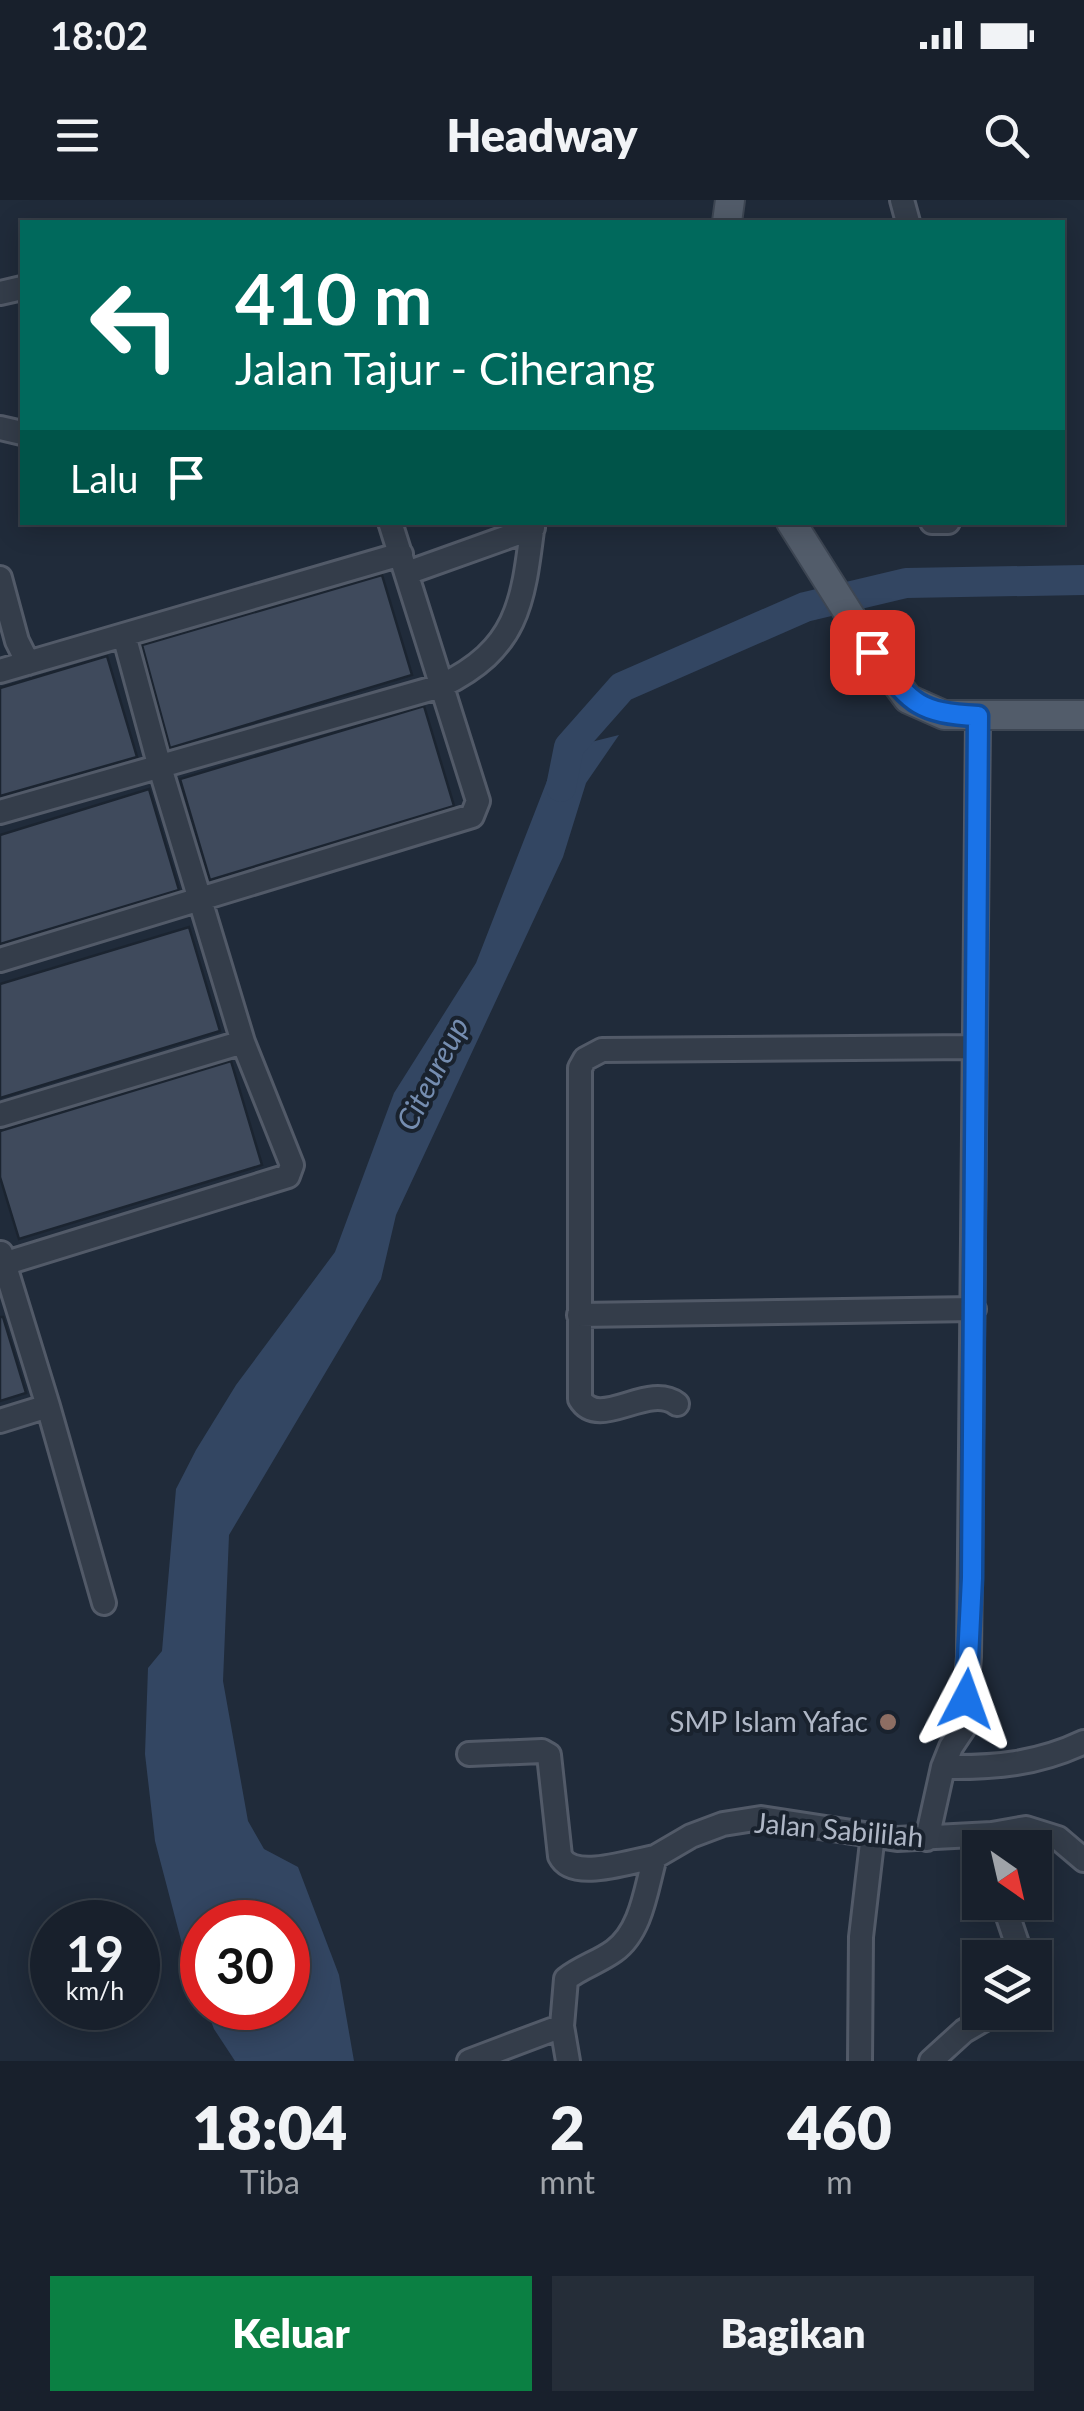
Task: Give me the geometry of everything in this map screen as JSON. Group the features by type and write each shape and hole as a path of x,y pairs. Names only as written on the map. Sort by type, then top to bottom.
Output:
{"main road":[{"path":"793,525 872,652 908,699 944,714 1084,715"}],"street":[{"path":"0,960 472,816 478,801 391,525"},
{"path":"0,671 533,526 520,599 501,642 472,670 441,686 0,812"},
{"path":"0,578 13,630 28,664"},
{"path":"104,1603 2,1259 288,1176 292,1164 243,1042 124,635"},
{"path":"927,1839 944,1767 964,1720 972,1578 978,716"},
{"path":"0,1115 243,1042"},
{"path":"677,1404 662,1397 600,1411 584,1405 580,1399 580,1068 593,1053 974,1047"},
{"path":"580,1315 974,1309"},
{"path":"0,1422 48,1406"},
{"path":"944,1767 988,1768 1030,1762 1084,1742"},
{"name":"Jalan Sabililah","path":"468,1754 549,1754 560,1856 564,1864 579,1871 654,1857 723,1824 760,1818 897,1839 962,1840"},
{"path":"860,2061 861,1937 873,1834"},
{"name":"Jalan Sabililah","path":"1052,1837 1074,1848 1084,1860"},
{"path":"568,2061 562,2026 566,1979 613,1951 631,1934 654,1857"},
{"path":"469,2061 562,2026"},
{"path":"932,2061 966,2030"}],"water":[{"path":"619,735 586,783 563,857 396,1215 381,1279 229,1535 223,1681 248,1821 264,1849 298,1867 339,1975 354,2061 235,2061 215,2030 310,2030 310,1900 180,1900 180,1936 155,1841 145,1754 148,1668 162,1651 176,1489 236,1385 335,1252 394,1093 476,963 559,750"}],"building":[{"path":"382,575 412,675 170,748 142,645"},
{"path":"107,656 137,757 0,796 0,688"},
{"path":"424,706 454,806 210,880 180,779"},
{"path":"149,789 179,890 0,944 0,835"},
{"path":"189,927 220,1031 0,1098 0,984"},
{"path":"231,1061 262,1165 19,1239 0,1177 0,1131"},
{"path":"0,1317 26,1393 0,1401"}],"waterway":[{"name":"Citeureup","path":"561,787 569,747 622,687 805,607 906,583 1084,580"}],"place":[{"name":"SMP Islam Yafac","path":"888,1722"}],"route":[{"path":"872,652 908,699 944,714 978,716 972,1578 966,1699"}]}
